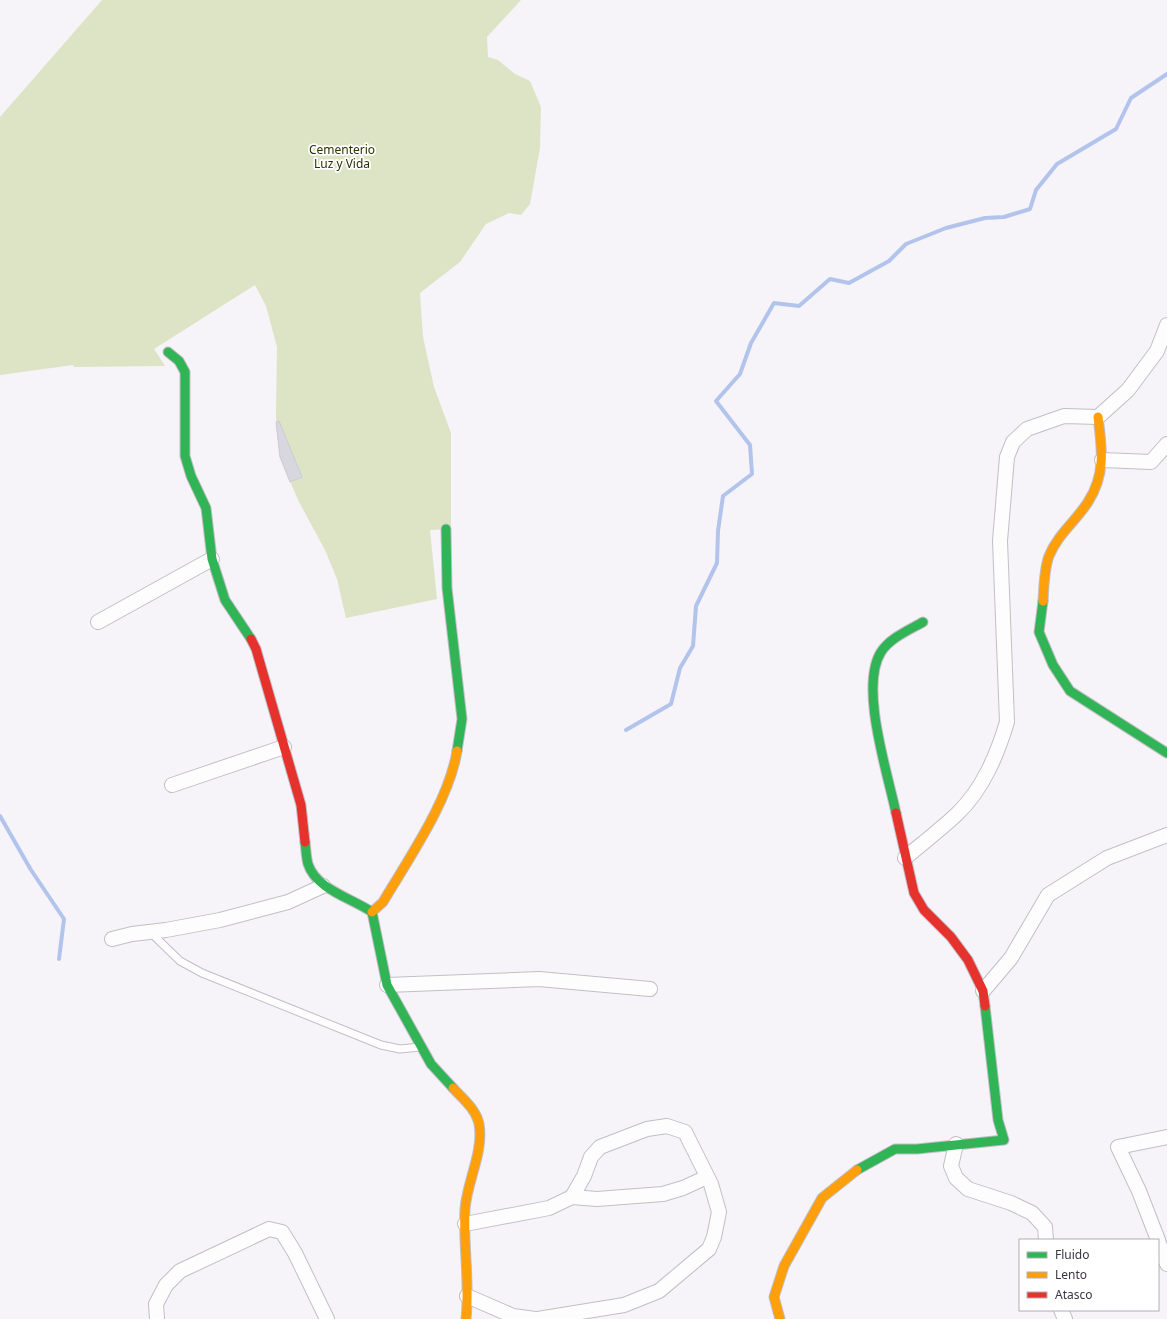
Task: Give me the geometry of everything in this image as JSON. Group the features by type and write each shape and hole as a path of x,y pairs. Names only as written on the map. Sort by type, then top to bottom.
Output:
{"street":[{"path":"906,858 958,813 982,782 999,749 1007,722 1000,541 1007,457 1013,442 1027,429 1048,420 1064,416 1098,417 1128,390 1157,351 1167,325"},
{"path":"168,352 179,361 185,372 186,456 191,476 206,508 212,560 230,609 240,620 256,649 301,805 308,864 314,877 323,886 357,902 372,912 387,985 420,1047 442,1078 476,1113 480,1123 479,1146 466,1196 466,1319"},
{"path":"1098,417 1102,445 1101,474 1088,502 1057,539 1048,558 1039,632 1053,666 1070,691 1167,753"},
{"path":"1102,460 1151,462 1167,444"},
{"path":"372,912 383,902 433,818 455,764 462,719 447,588 446,529"},
{"path":"98,622 212,560"},
{"path":"780,1319 774,1297 784,1266 822,1198 863,1166 895,1149 917,1149 1004,1140 998,1120 983,991 968,960 951,937 924,910 914,893 873,707 874,671 881,652 890,642 923,622"},
{"path":"172,785 284,747"},
{"path":"983,991 1011,958 1048,895 1107,858 1167,835"},
{"path":"112,939 220,920 288,902 323,886"},
{"path":"387,985 539,979 650,989"},
{"path":"467,1296 514,1316 537,1319 624,1305 659,1291 709,1249 714,1237 719,1212 708,1177 685,1132 667,1126 647,1129 600,1147 591,1157 584,1176 572,1197"},
{"path":"1158,1239 1139,1192 1118,1147 1167,1137"},
{"path":"956,1144 951,1166 956,1178 968,1189 1011,1203 1032,1213 1045,1227 1046,1239"},
{"path":"465,1224 549,1208 572,1197 597,1199 663,1194 683,1188 708,1177"},
{"path":"157,1319 156,1304 166,1285 180,1271 269,1229 282,1232 295,1252 327,1319"},
{"path":"1159,1243 1167,1264"}],"lane":[{"path":"149,932 180,961 202,973 381,1045 400,1049 420,1047"}],"green space":[{"name":"Cementerio Luz y Vida","path":"102,0 521,0 487,37 488,57 498,60 515,74 530,81 541,107 540,148 530,204 521,215 509,213 486,224 460,262 420,293 423,337 434,387 451,433 451,529 430,530 437,599 346,618 337,579 325,550 298,500 280,457 276,417 277,347 266,306 255,285 154,349 165,366 74,367 73,365 0,375 0,117"}],"building":[{"path":"279,421 302,477 290,482 280,457 276,422"}],"waterway":[{"path":"626,730 671,704 680,668 693,646 696,606 717,563 718,531 723,496 752,474 750,445 716,401 740,374 751,343 774,303 799,306 830,279 849,283 889,261 906,244 946,228 985,218 1004,217 1030,209 1036,190 1057,164 1116,129 1131,98 1167,74"},
{"path":"0,816 31,870 64,919 59,959"}],"traffic: fast":[{"path":"168,352 179,361 185,372 185,456 191,476 206,508 212,559 225,600 251,639"},
{"path":"446,529 447,588 462,719 457,751"},
{"path":"1043,601 1039,632 1053,665 1070,691 1167,753"},
{"path":"896,813 877,731 873,686 875,667 881,652 889,643 923,622"},
{"path":"305,842 308,864 312,873 318,880 335,892 372,912 387,985 431,1064 453,1088"},
{"path":"857,1170 895,1149 917,1149 1004,1140 998,1120 985,1006"}],"traffic: slow":[{"path":"1043,601 1045,572 1049,556 1062,534 1088,502 1098,481 1101,461 1101,439 1098,417"},
{"path":"372,912 383,902 427,829 446,790 453,770 457,751"},
{"path":"453,1088 469,1104 475,1114 479,1124 480,1135 477,1156 466,1198 465,1209 467,1291 466,1319"},
{"path":"780,1319 774,1297 784,1266 822,1198 857,1170"}],"traffic: jam":[{"path":"251,639 256,649 301,805 305,842"},
{"path":"896,813 914,893 924,910 951,937 968,960 983,991 985,1006"}]}
